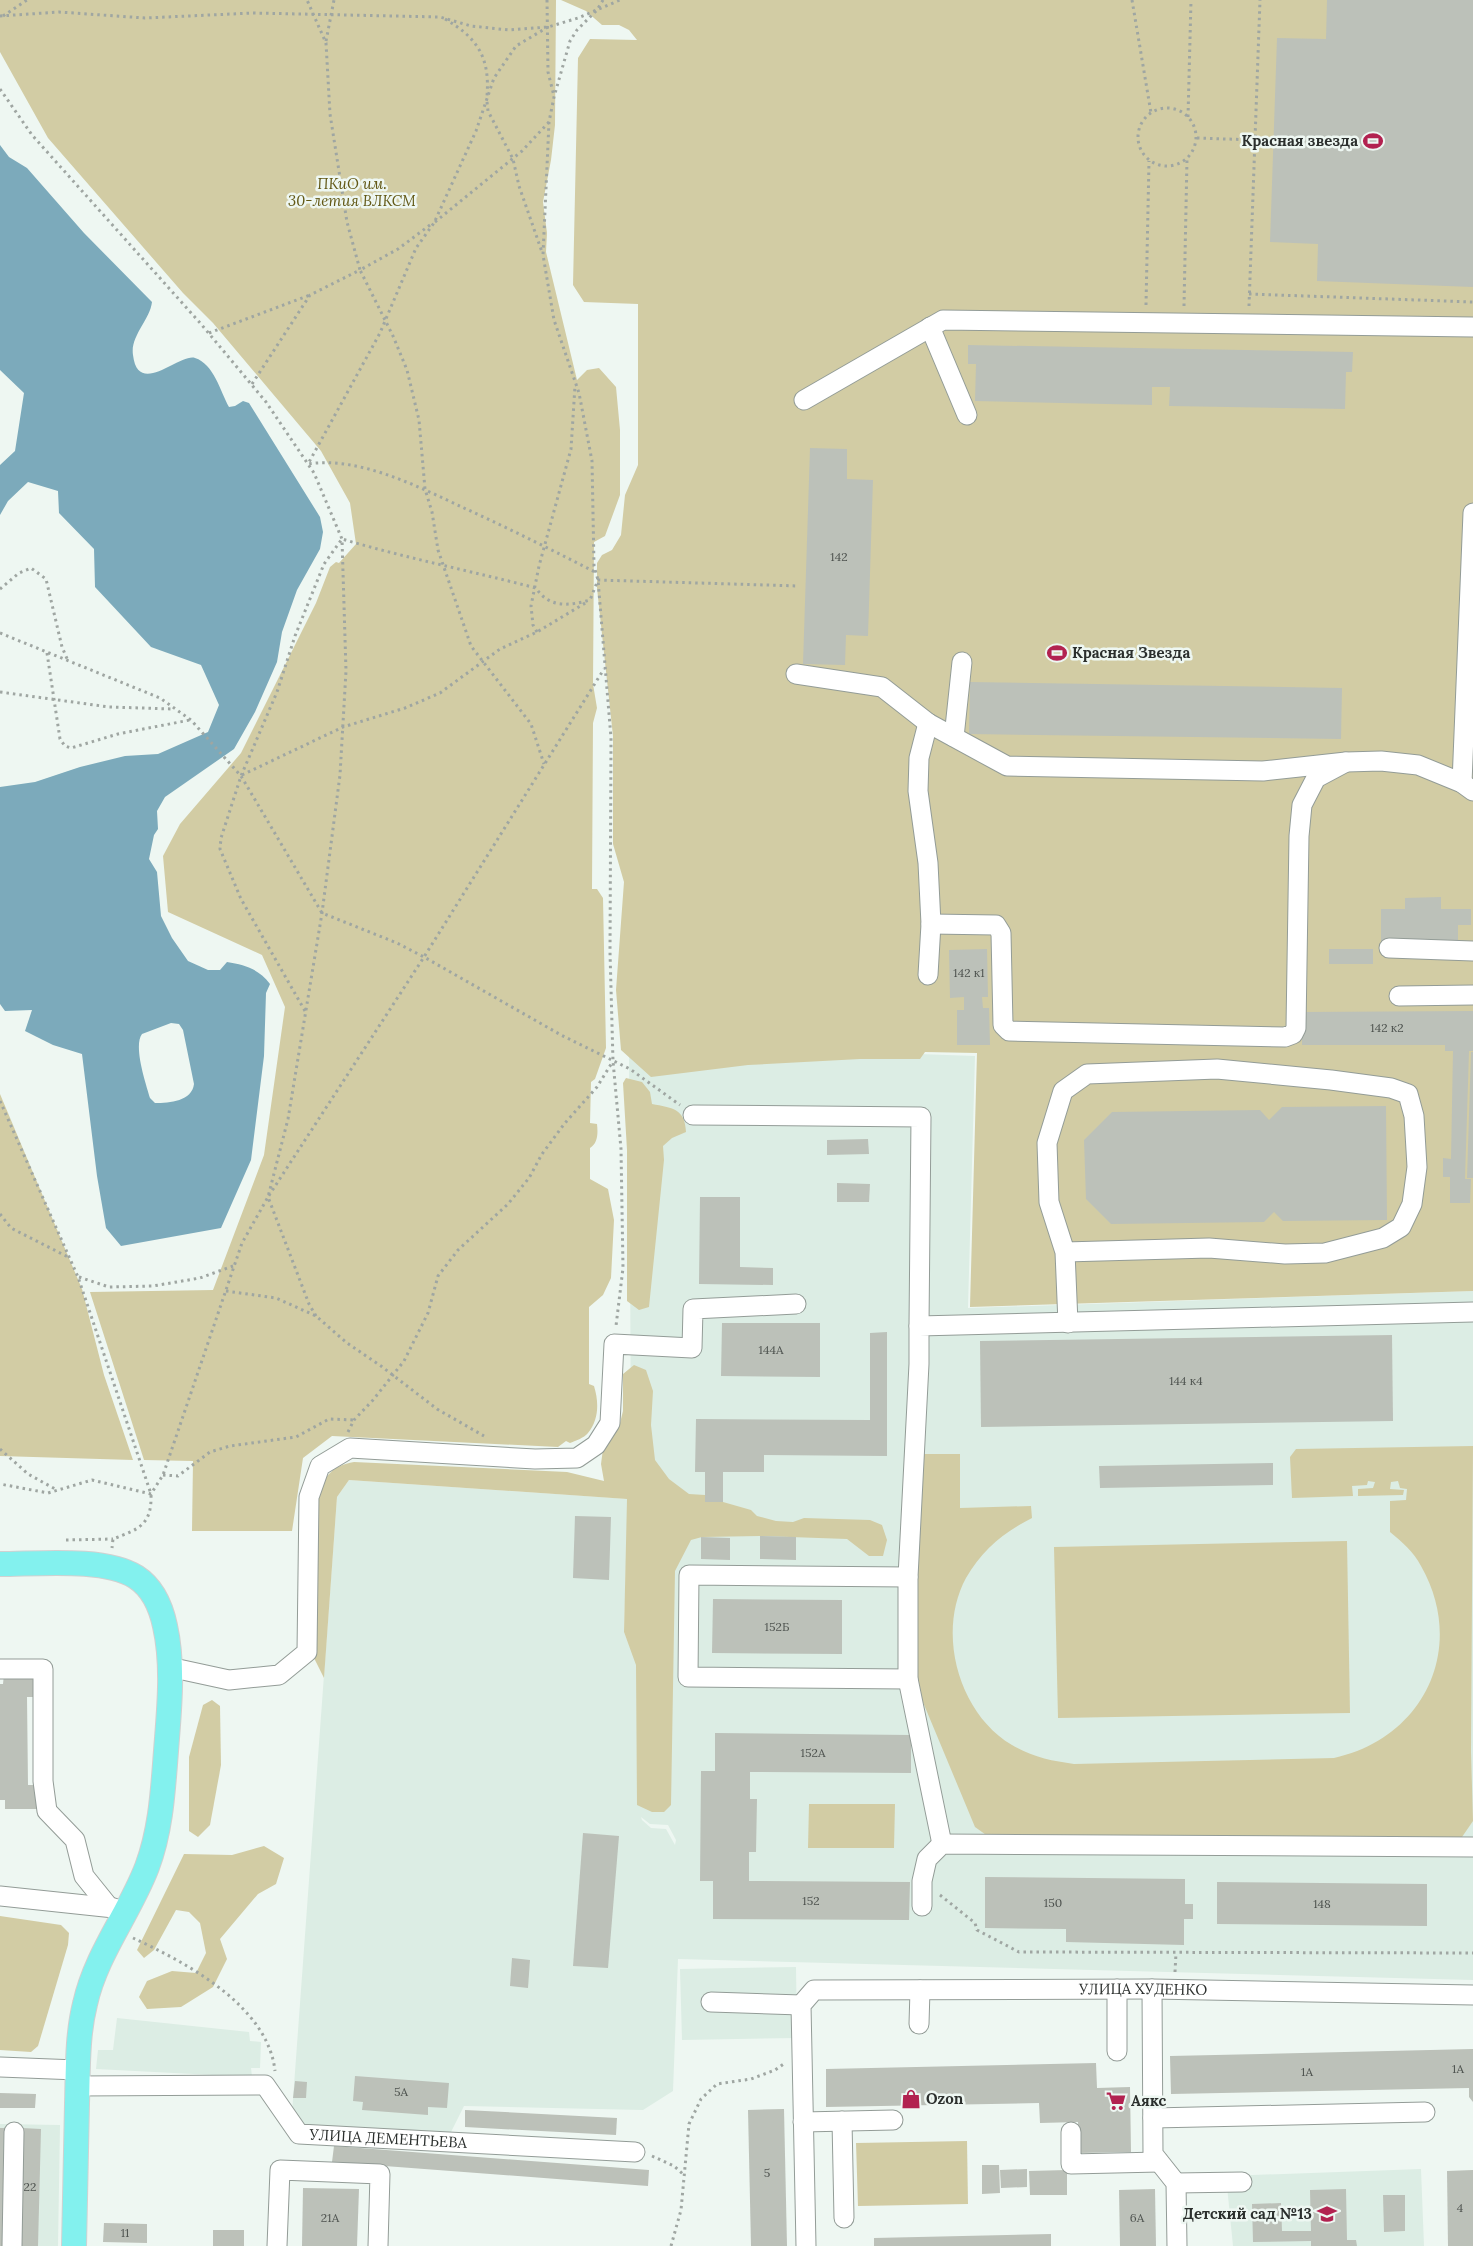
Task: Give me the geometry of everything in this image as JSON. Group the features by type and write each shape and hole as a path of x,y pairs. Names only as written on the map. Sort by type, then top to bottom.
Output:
{"main road":[{"path":"0,1564 84,1563 108,1567 136,1577 156,1596 166,1626 170,1667 168,1722 158,1832 147,1866 117,1915 85,2003 78,2078 74,2246"}],"street":[{"path":"804,400 943,320 1473,327"},
{"path":"930,327 967,415"},
{"path":"796,674 882,687 928,723 1006,766 1262,771 1346,762 1381,761 1418,765 1468,787 1473,513"},
{"path":"954,737 962,662"},
{"path":"928,723 919,758 918,791 928,863 931,924 928,975"},
{"path":"931,924 996,925 1001,933 1003,1025 1009,1031 1285,1037 1293,1034 1296,1028 1299,836 1302,805 1316,778 1346,762"},
{"path":"1389,948 1473,951"},
{"path":"1399,996 1473,995"},
{"path":"1065,1252 1209,1248 1285,1254 1325,1253 1383,1238 1401,1227 1412,1204 1417,1168 1414,1116 1408,1094 1390,1088 1331,1080 1217,1069 1087,1074 1063,1091 1047,1143 1049,1202 1065,1252 1068,1323"},
{"path":"693,1115 921,1117 919,1364 908,1577 908,1679 942,1844"},
{"path":"170,1667 229,1680 279,1675 306,1652 309,1497 320,1466 350,1448 535,1459 577,1458 596,1445 610,1423 614,1344 692,1348 693,1309 796,1304"},
{"path":"919,1326 1473,1312"},
{"path":"908,1577 688,1575 688,1677 908,1679"},
{"path":"0,1669 43,1670 43,1781 47,1811 75,1840 84,1876 117,1915"},
{"path":"922,1906 922,1881 927,1859 942,1844 1473,1848"},
{"path":"0,1896 117,1915"},
{"path":"1117,1989 1117,2051"},
{"path":"1152,1989 1153,2154 1176,2183 1177,2246"},
{"name":"УЛИЦА ХУДЕНКО","path":"801,2005 814,1990 1152,1989 1473,1995"},
{"path":"919,2024 920,1990"},
{"path":"712,2002 801,2005 806,2246"},
{"path":"0,2067 78,2078"},
{"name":"УЛИЦА ДЕМЕНТЬЕВА","path":"78,2078 265,2085 299,2134 635,2152"},
{"path":"1153,2118 1425,2112"},
{"path":"803,2122 893,2120"},
{"path":"842,2121 844,2218"},
{"path":"12,2246 14,2132"},
{"path":"1070,2132 1071,2164 1159,2162"},
{"path":"277,2246 280,2170 380,2174 378,2246"},
{"path":"1176,2183 1242,2182"}],"path":[{"path":"1,16 28,0"},
{"path":"307,0 326,43"},
{"path":"334,0 326,43 330,114 347,222 360,270 385,319 407,370 417,412 425,490 432,512 438,550 471,646 532,724 544,764"},
{"path":"547,0 548,72 554,97"},
{"path":"543,255 550,122 554,97 570,41 577,30 597,10 603,0"},
{"path":"308,464 354,382 385,319 416,248 434,223 476,131 494,78 516,46 548,27 620,0"},
{"path":"1132,0 1151,113"},
{"path":"1188,117 1191,0"},
{"path":"1249,324 1260,0"},
{"path":"1,16 59,12 145,18 253,13 440,17 471,26 509,30 548,27"},
{"path":"440,17 456,26 479,47 488,81 488,110 513,159 519,186 543,255 554,320 575,383 592,461 595,572 598,580 611,738 610,855 613,1061 621,1149 623,1268 614,1344"},
{"path":"0,89 32,135 209,333 266,402 314,473 342,539 346,671 340,775 322,913 288,1119 268,1196 309,1304 316,1316"},
{"path":"1168,108 1178,109 1188,117 1196,129 1197,138 1195,148 1187,159 1176,166 1166,167 1149,161 1142,154 1138,136 1139,127 1151,113 1168,108"},
{"path":"209,333 310,295 398,249 434,223 513,159 550,122"},
{"path":"1197,138 1255,140"},
{"path":"1184,323 1187,159"},
{"path":"1146,323 1149,161"},
{"path":"1250,294 1473,302"},
{"path":"252,384 310,295"},
{"path":"537,632 533,625 531,606 571,449 575,383"},
{"path":"308,464 322,462 352,466 386,474 425,490 545,546 595,572"},
{"path":"342,539 443,567 481,574 536,588 541,596 552,602 565,605 590,600"},
{"path":"305,1011 241,899 220,849 221,838 241,776 276,692 295,636 324,564 342,539"},
{"path":"0,589 20,573 31,568 46,579 62,647 68,661"},
{"path":"598,580 799,586"},
{"path":"241,776 343,726 405,708 440,693 500,649 537,632 590,600 598,580"},
{"path":"0,635 7,636 160,698 191,720 241,776 322,913 397,943 561,1035 630,1069 693,1115"},
{"path":"47,652 60,739 65,746 72,748 118,734 191,720"},
{"path":"151,1494 163,1475 242,1243 268,1196 424,957 604,669"},
{"path":"0,692 109,707 175,709"},
{"path":"345,1451 348,1432 354,1420 404,1361 428,1313 438,1276 458,1250 508,1204 529,1178 542,1154 597,1087 613,1061"},
{"path":"0,1101 78,1277 151,1494 151,1509 147,1520 133,1532 113,1539 108,1567"},
{"path":"0,1214 11,1228 70,1258"},
{"path":"78,1277 109,1287 153,1286 200,1278 234,1266"},
{"path":"226,1291 276,1298 316,1316 347,1343 437,1410 485,1437"},
{"path":"163,1475 178,1476 210,1452 230,1446 296,1437 329,1419 354,1420"},
{"path":"0,1449 28,1474 57,1490"},
{"path":"0,1484 48,1493 92,1480 151,1494"},
{"path":"922,1881 975,1923 977,1930 1019,1952 1473,1953"},
{"path":"117,1915 162,1951 217,1984 260,2028 273,2055 278,2104"},
{"path":"671,2246 681,2210 688,2124 701,2099 717,2084 751,2079 775,2070 802,2051"},
{"path":"635,2152 660,2159 674,2166 684,2175"}],"shaded area":[{"path":"629,1044 975,1056 968,1308 1473,1291 1473,1980 678,1959 673,2091 643,2110 464,2106 450,2134 304,2125 292,2113 337,1497 349,1480 628,1499 624,1632 632,1652","holes":["641,1817 650,1824 668,1825 676,1840 675,1845 666,1829 651,1828"]},
{"path":"796,1967 797,2038 682,2040 680,1969"},
{"path":"117,2018 249,2032 250,2041 261,2042 260,2068 251,2068 252,2077 96,2069 98,2050 113,2050"},
{"path":"0,2124 60,2125 58,2246 0,2246"},
{"name":"Детский сад №13","path":"1421,2169 1424,2246 1233,2246 1226,2176"}],"green space":[{"name":"ПКиО им. 30-летия ВЛКСМ","path":"0,0 556,0 555,125 543,202 547,233 546,252 577,380 587,370 599,368 616,387 620,430 620,495 605,536 594,542 593,684 597,708 593,723 592,889 597,889 603,898 606,1048 595,1079 591,1082 590,1123 597,1124 597,1137 590,1148 590,1179 608,1189 614,1220 611,1278 603,1295 589,1307 589,1384 594,1386 596,1392 596,1417 592,1428 586,1435 570,1443 566,1441 558,1447 332,1436 303,1458 292,1531 192,1531 193,1461 144,1460 90,1292 213,1290 264,1155 285,1007 262,955 168,912 163,856 180,824 241,753 316,603 330,567 336,562 339,563 356,544 350,503 321,451 213,323 183,293 48,138 0,52"},
{"name":"Красная Звезда","path":"561,0 1473,0 1473,1291 970,1307 977,1053 925,1052 920,1059 860,1059 748,1065 651,1077 621,1050 616,990 624,882 613,844 613,736 597,588 597,563 602,555 612,550 621,535 625,495 638,465 638,304 584,302 573,285 578,58 590,39 637,40 629,30 619,25 602,25 586,11"},
{"path":"626,1078 642,1082 650,1092 652,1104 676,1110 683,1118 686,1132 672,1138 663,1146 664,1160 649,1307 639,1310 627,1301 627,1150 623,1083"},
{"path":"0,1094 82,1289 104,1375 133,1460 0,1456"},
{"path":"634,1365 646,1370 653,1391 651,1425 655,1460 669,1479 689,1494 705,1495 705,1502 723,1502 751,1510 757,1516 776,1521 793,1522 804,1518 870,1520 882,1525 887,1540 883,1556 869,1556 847,1539 760,1536 702,1537 691,1540 675,1571 671,1805 664,1812 652,1812 637,1805 636,1665 624,1632 627,1499 349,1480 337,1497 324,1678 310,1650 317,1494 331,1472 340,1466 354,1462 567,1472 604,1481 601,1464 603,1449 619,1427 623,1411 623,1374"},
{"path":"1473,1446 1471,1752 1473,1821 1462,1837 1159,1839 1152,1835 989,1837 975,1827 915,1683 914,1582 923,1454 960,1454 960,1508 1031,1506 1032,1518 1012,1529 994,1543 979,1559 966,1578 957,1600 953,1623 953,1647 966,1693 978,1714 994,1731 1012,1745 1027,1753 1050,1760 1074,1764 1334,1758 1366,1747 1392,1731 1414,1710 1429,1685 1438,1657 1440,1627 1434,1597 1421,1566 1403,1543 1390,1532 1390,1501 1406,1500 1407,1489 1400,1488 1398,1481 1391,1482 1390,1489 1404,1490 1403,1495 1358,1496 1358,1489 1373,1488 1375,1482 1368,1481 1367,1485 1352,1486 1353,1496 1292,1498 1290,1457 1296,1449"},
{"path":"1347,1541 1350,1713 1058,1718 1054,1547"},
{"path":"212,1700 220,1706 221,1765 210,1825 198,1837 189,1831 189,1757 203,1705"},
{"path":"809,1804 895,1804 894,1848 808,1848"},
{"path":"264,1846 284,1858 276,1884 258,1894 220,1939 227,1959 213,1987 181,2007 147,2009 139,1997 147,1981 172,1971 196,1973 206,1953 200,1923 189,1912 176,1910 154,1950 144,1958 137,1950 184,1854 232,1855"},
{"path":"0,1916 61,1925 69,1933 68,1945 38,2046 31,2052 0,2050"},
{"path":"967,2141 968,2204 858,2206 856,2143"}],"water":[{"path":"0,145 9,157 27,168 84,233 152,302 148,315 134,341 133,355 136,367 143,373 151,374 188,358 202,361 212,372 229,407 243,401 249,403 320,517 323,532 320,549 297,590 282,632 277,662 255,712 234,749 165,797 157,811 158,829 154,835 149,859 157,872 161,916 172,938 188,961 208,970 220,970 227,962 240,965 256,971 270,984 266,993 264,1056 251,1160 221,1228 121,1246 106,1228 97,1176 82,1054 53,1045 25,1031 32,1010 5,1011 0,1004 0,787 35,782 80,767 125,756 158,754 208,732 219,705 201,665 151,647 95,587 94,549 59,513 58,491 28,482 8,501 0,515 0,465 15,451 24,393 0,370","holes":["171,1023 179,1024 183,1030 194,1084 189,1094 179,1100 155,1103 150,1098 143,1075 139,1047 140,1040 142,1034"]}],"building":[{"name":"Красная звезда","path":"1327,0 1473,0 1473,287 1317,281 1318,244 1270,242 1277,38 1326,39"},
{"path":"968,345 1353,352 1352,372 1346,372 1345,409 1169,406 1170,387 1152,387 1152,405 975,401 976,364 968,364"},
{"path":"810,448 847,449 847,479 873,480 868,636 846,635 845,665 803,664"},
{"path":"970,682 1342,688 1341,739 969,734"},
{"path":"1441,897 1441,909 1471,909 1471,925 1458,925 1458,941 1381,941 1381,909 1405,909 1405,898"},
{"path":"987,949 988,997 982,997 983,1008 989,1008 990,1045 957,1045 957,1010 964,1010 964,997 950,998 949,950"},
{"path":"1329,949 1373,949 1373,964 1329,964"},
{"path":"1473,1011 1473,1051 1469,1051 1465,1179 1471,1179 1470,1203 1450,1203 1450,1177 1443,1177 1443,1158 1451,1159 1453,1051 1445,1051 1445,1045 1302,1045 1302,1012"},
{"path":"1471,1052 1473,1052 1473,1178 1467,1178"},
{"path":"1386,1106 1387,1220 1283,1221 1274,1212 1264,1222 1111,1224 1086,1199 1084,1140 1112,1112 1260,1110 1269,1120 1282,1107"},
{"path":"868,1139 869,1154 827,1155 827,1140"},
{"path":"837,1183 870,1184 869,1202 837,1202"},
{"path":"700,1197 740,1197 740,1267 773,1268 773,1285 699,1284"},
{"path":"722,1323 820,1323 820,1377 721,1376"},
{"path":"887,1332 887,1456 764,1455 764,1472 723,1472 723,1502 705,1502 705,1472 695,1472 696,1419 870,1420 870,1333"},
{"path":"1392,1335 1393,1421 981,1427 980,1341"},
{"path":"1273,1463 1273,1485 1100,1488 1099,1466"},
{"path":"575,1516 611,1517 609,1580 573,1578"},
{"path":"760,1536 796,1537 796,1560 760,1559"},
{"path":"701,1537 730,1538 730,1560 701,1559"},
{"path":"713,1599 842,1600 842,1654 712,1653"},
{"path":"4,1674 41,1674 41,1697 27,1697 28,1785 41,1785 40,1809 5,1809 5,1800 0,1800 0,1684 3,1684"},
{"path":"715,1733 911,1735 911,1773 750,1772 750,1799 757,1799 756,1852 749,1852 749,1881 910,1882 909,1920 713,1919 713,1881 700,1881 701,1771 715,1771"},
{"path":"583,1833 619,1836 608,1968 573,1966"},
{"path":"985,1877 1185,1879 1185,1904 1193,1904 1193,1919 1184,1919 1184,1945 1066,1942 1066,1929 985,1928"},
{"path":"1217,1882 1427,1884 1427,1926 1217,1924"},
{"path":"512,1958 530,1960 528,1988 510,1986"},
{"path":"1473,2049 1473,2102 1469,2097 1469,2088 1171,2094 1170,2056"},
{"path":"1096,2063 1097,2088 1130,2087 1131,2152 1079,2153 1078,2122 1040,2123 1039,2103 826,2107 826,2069"},
{"path":"355,2076 449,2083 447,2108 428,2107 428,2115 362,2110 363,2102 353,2101"},
{"path":"295,2081 307,2082 306,2098 293,2098"},
{"path":"0,2093 36,2094 35,2108 0,2108"},
{"path":"784,2109 787,2246 751,2246 748,2110"},
{"path":"465,2110 617,2118 616,2135 465,2127"},
{"path":"0,2128 4,2128 2,2246 0,2246"},
{"path":"22,2128 41,2129 38,2246 19,2246"},
{"path":"334,2146 649,2170 648,2186 332,2162"},
{"path":"982,2165 999,2165 1000,2193 982,2194"},
{"path":"1027,2169 1027,2187 1001,2188 1000,2170"},
{"path":"1067,2170 1067,2195 1030,2195 1029,2171"},
{"path":"1473,2170 1473,2246 1448,2246 1447,2171"},
{"path":"303,2188 359,2189 357,2246 302,2246"},
{"path":"1155,2189 1156,2246 1120,2246 1119,2190"},
{"path":"1346,2189 1347,2240 1356,2240 1357,2246 1311,2246 1311,2241 1253,2242 1252,2204 1281,2203 1282,2231 1311,2231 1310,2190"},
{"path":"1383,2195 1405,2195 1405,2231 1384,2232"},
{"path":"104,2223 147,2224 147,2243 103,2242"},
{"path":"213,2230 244,2230 244,2246 213,2246"},
{"path":"1051,2234 1051,2246 874,2246 874,2238"}],"place":[{"name":"Красная звезда","path":"1373,141"},
{"name":"Красная Звезда","path":"1057,653"},
{"name":"Ozon","path":"911,2099"},
{"name":"Аякс","path":"1116,2101"},
{"name":"Детский сад №13","path":"1327,2214"}]}
